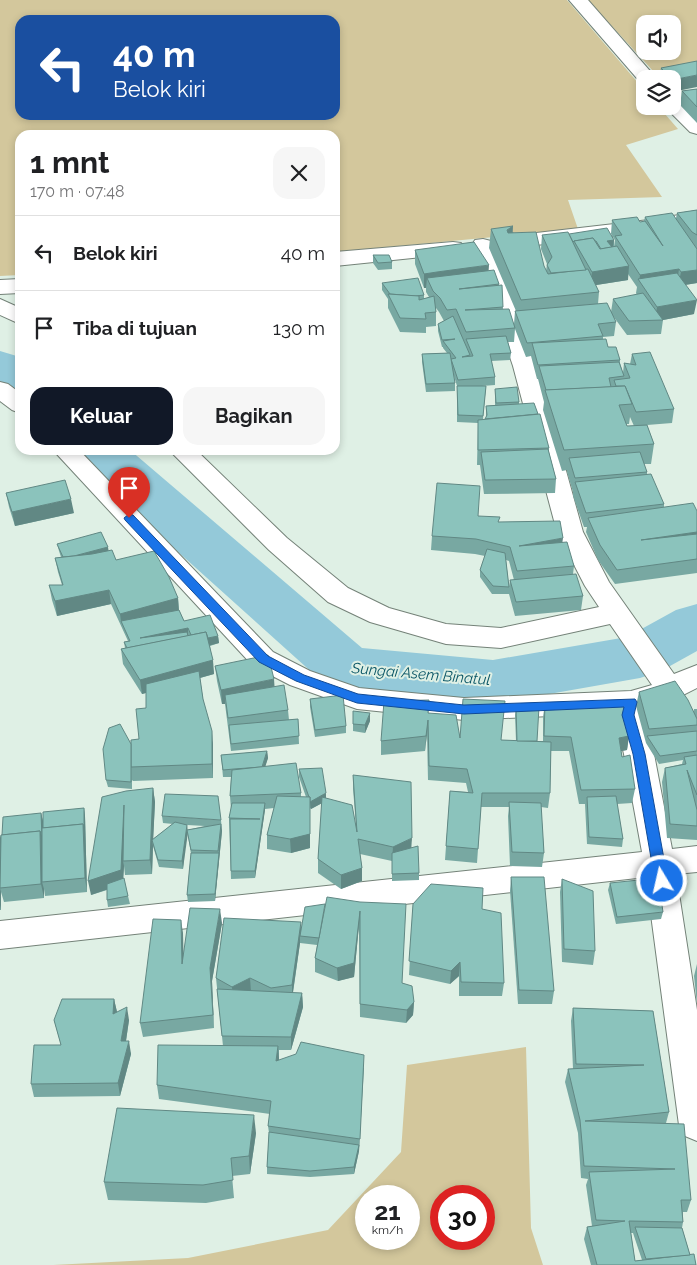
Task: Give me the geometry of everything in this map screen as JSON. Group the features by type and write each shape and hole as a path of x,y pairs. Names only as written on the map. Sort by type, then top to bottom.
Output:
{"street":[{"path":"578,0 640,70"},
{"path":"681,113 697,128"},
{"path":"340,259 484,246 649,226 697,218"},
{"path":"484,246 525,366 570,532 598,586 665,683"},
{"path":"0,287 15,286"},
{"path":"0,306 15,314"},
{"path":"0,389 15,401"},
{"path":"70,455 264,659 300,678 357,698 464,710 631,702 665,683 697,675"},
{"path":"186,455 278,544 338,595 380,615 446,634 501,638 619,616"},
{"path":"631,702 628,715 639,754 659,862 697,1125"},
{"path":"0,935 697,859"}],"shaded area":[{"path":"0,0 567,0 636,80 636,115 666,115 678,129 626,145 662,197 568,200 578,229 340,252 340,130 15,130 15,275 0,276"},
{"path":"588,0 697,0 697,66 652,70 643,60 681,60 681,15 636,15 636,52"},
{"path":"526,1047 531,1228 543,1265 53,1265 188,1258 328,1230 355,1201 355,1250 420,1250 420,1185 370,1185 401,1152 407,1065"}],"building":[{"path":"697,61 697,75 681,78 681,70 663,70 661,68"},
{"path":"697,89 697,107 682,91"},
{"path":"697,210 697,235 692,232 677,213"},
{"path":"672,213 697,249 697,270 681,272 679,269 640,275 615,236 622,235 612,220 637,217 640,222 645,221 663,246 645,217"},
{"path":"513,226 507,230 508,233 536,232 544,266 548,274 588,269 599,292 521,300 491,229"},
{"path":"607,228 614,240 607,241 612,247 601,249 593,238 573,242 569,234"},
{"path":"568,232 586,270 551,273 547,265 552,257 542,235"},
{"path":"593,238 600,249 617,246 629,266 592,272 574,241"},
{"path":"474,242 489,265 424,274 415,250"},
{"path":"373,255 389,255 392,262 378,263"},
{"path":"494,270 499,284 459,289 502,285 503,307 465,310 509,309 515,328 466,332 456,309 447,310 433,291 427,278"},
{"path":"677,273 697,300 657,307 638,279"},
{"path":"418,278 424,295 390,294 382,283"},
{"path":"643,293 663,320 629,321 613,299"},
{"path":"388,294 419,296 419,300 434,296 436,312 425,313 426,319 400,318"},
{"path":"607,303 616,322 598,324 603,336 527,343 515,311"},
{"path":"453,316 470,355 462,357 473,356 466,339 506,336 511,353 490,354 495,377 458,380 451,359 456,358 443,341 455,339 442,340 438,324"},
{"path":"606,339 608,347 616,347 620,360 538,365 532,343"},
{"path":"650,352 674,409 636,412 625,386 616,386 614,380 630,378 624,363 636,365 632,354"},
{"path":"450,353 455,383 426,384 422,354"},
{"path":"619,362 624,376 609,378 611,387 546,390 539,366"},
{"path":"457,386 486,386 483,416 458,415"},
{"path":"625,386 632,404 619,405 627,426 647,425 654,444 564,450 545,390"},
{"path":"517,387 519,402 496,403 495,389"},
{"path":"534,403 538,414 485,419 487,415 486,406"},
{"path":"540,414 549,448 478,450 478,420"},
{"path":"548,449 556,479 485,480 481,452"},
{"path":"640,452 647,472 575,478 569,458"},
{"path":"651,474 664,504 586,513 575,482"},
{"path":"65,480 71,499 12,512 6,493"},
{"path":"437,483 480,486 478,516 500,517 498,522 560,521 563,538 519,546 567,542 574,566 517,571 510,547 476,539 432,536"},
{"path":"693,503 697,511 697,532 641,540 697,534 697,559 617,570 600,545 588,518"},
{"path":"101,532 108,547 63,557 57,544"},
{"path":"487,549 505,553 509,587 493,586 480,570"},
{"path":"112,550 116,560 154,551 169,577 178,598 120,614 109,590 55,601 49,585 63,585 55,558"},
{"path":"576,574 583,596 516,602 510,580"},
{"path":"179,610 184,621 210,615 218,636 208,638 206,632 191,635 188,628 140,638 187,632 188,636 127,648 124,642 130,641 121,621"},
{"path":"206,632 213,660 140,680 121,649"},
{"path":"268,655 274,679 221,690 215,666"},
{"path":"199,671 203,699 212,731 212,764 131,767 131,740 139,739 136,709 146,708 146,684"},
{"path":"675,681 688,700 697,719 697,725 649,729 639,692"},
{"path":"284,685 288,710 228,718 225,695"},
{"path":"343,695 346,726 315,730 310,699"},
{"path":"463,699 505,701 501,740 551,742 550,793 482,793 478,849 446,846 450,791 473,793 467,769 429,766 428,720 426,736 381,741 384,701 429,700 428,713 456,715 460,738"},
{"path":"545,703 627,704 629,736 619,738 622,757 630,755 635,789 581,790 571,737 544,736"},
{"path":"539,707 537,741 517,741 516,708"},
{"path":"353,711 370,713 365,725 353,724"},
{"path":"298,719 299,736 231,744 229,725"},
{"path":"120,724 131,744 131,782 106,780 103,749 109,728"},
{"path":"697,731 697,751 660,756 647,736"},
{"path":"267,751 262,767 223,770 221,755"},
{"path":"697,755 697,795 687,770 697,810 697,826 670,824 665,768 686,764 684,757"},
{"path":"296,763 301,793 230,796 232,770"},
{"path":"322,768 326,793 310,802 310,797 299,769"},
{"path":"353,775 411,782 412,838 393,847 358,839 362,868 341,875 318,859 322,797 352,805 357,832"},
{"path":"153,788 150,860 123,861 124,805 121,870 88,881 102,797 126,791"},
{"path":"165,794 218,796 221,820 162,816"},
{"path":"277,796 310,797 310,834 290,839 267,835"},
{"path":"616,796 623,839 589,837 587,797"},
{"path":"509,802 541,803 544,853 512,852"},
{"path":"232,803 265,803 255,871 231,871 230,819 260,819 229,818"},
{"path":"84,808 84,830 83,824 43,828 43,812"},
{"path":"41,813 42,838 40,831 2,835 3,817"},
{"path":"175,822 187,825 182,861 158,860 152,840"},
{"path":"83,824 85,878 42,882 42,828"},
{"path":"221,824 218,851 191,850 187,830"},
{"path":"40,831 41,884 0,888 1,835"},
{"path":"418,846 419,873 392,874 392,853"},
{"path":"191,853 219,853 215,894 187,895"},
{"path":"511,877 544,877 554,991 519,990"},
{"path":"124,878 128,896 107,900 107,884"},
{"path":"658,878 663,912 617,917 610,883"},
{"path":"562,879 593,891 595,951 564,949"},
{"path":"431,884 483,888 482,909 501,913 504,983 461,982 460,962 451,971 409,961 413,904"},
{"path":"327,897 360,902 406,904 402,983 412,986 414,1002 407,1010 360,1004 360,911 354,963 337,968 315,958"},
{"path":"325,904 319,938 300,936 305,907"},
{"path":"190,908 220,909 210,968 213,1015 140,1023 153,919 181,920 182,964"},
{"path":"224,918 301,922 292,985 271,988 250,978 232,987 216,978"},
{"path":"217,989 302,993 291,1037 222,1036"},
{"path":"62,999 114,999 113,1014 127,1007 121,1041 129,1041 118,1083 31,1084 34,1045 61,1045 54,1020"},
{"path":"573,1008 653,1011 669,1112 585,1121 684,1124 691,1200 681,1200 683,1222 629,1221 635,1261 694,1254 696,1265 597,1265 587,1227 625,1221 596,1220 589,1172 675,1169 584,1166 580,1120 568,1069 644,1065 576,1064"},
{"path":"301,1042 364,1055 360,1139 268,1126 271,1101 157,1085 158,1045 278,1046 276,1061 296,1054"},
{"path":"117,1108 254,1115 249,1156 231,1158 233,1180 203,1185 104,1182"},
{"path":"269,1132 359,1145 354,1167 310,1171 267,1167"},
{"path":"635,1227 682,1228 690,1255 646,1259"}],"waterway":[{"name":"Sungai Asem Binatul","path":"0,366 15,379"},
{"name":"Sungai Asem Binatul","path":"103,455 347,669 493,682 640,656 697,625"}],"route":[{"path":"129,518 264,659 300,678 357,698 464,710 631,702 628,715 639,754 662,881"}]}
